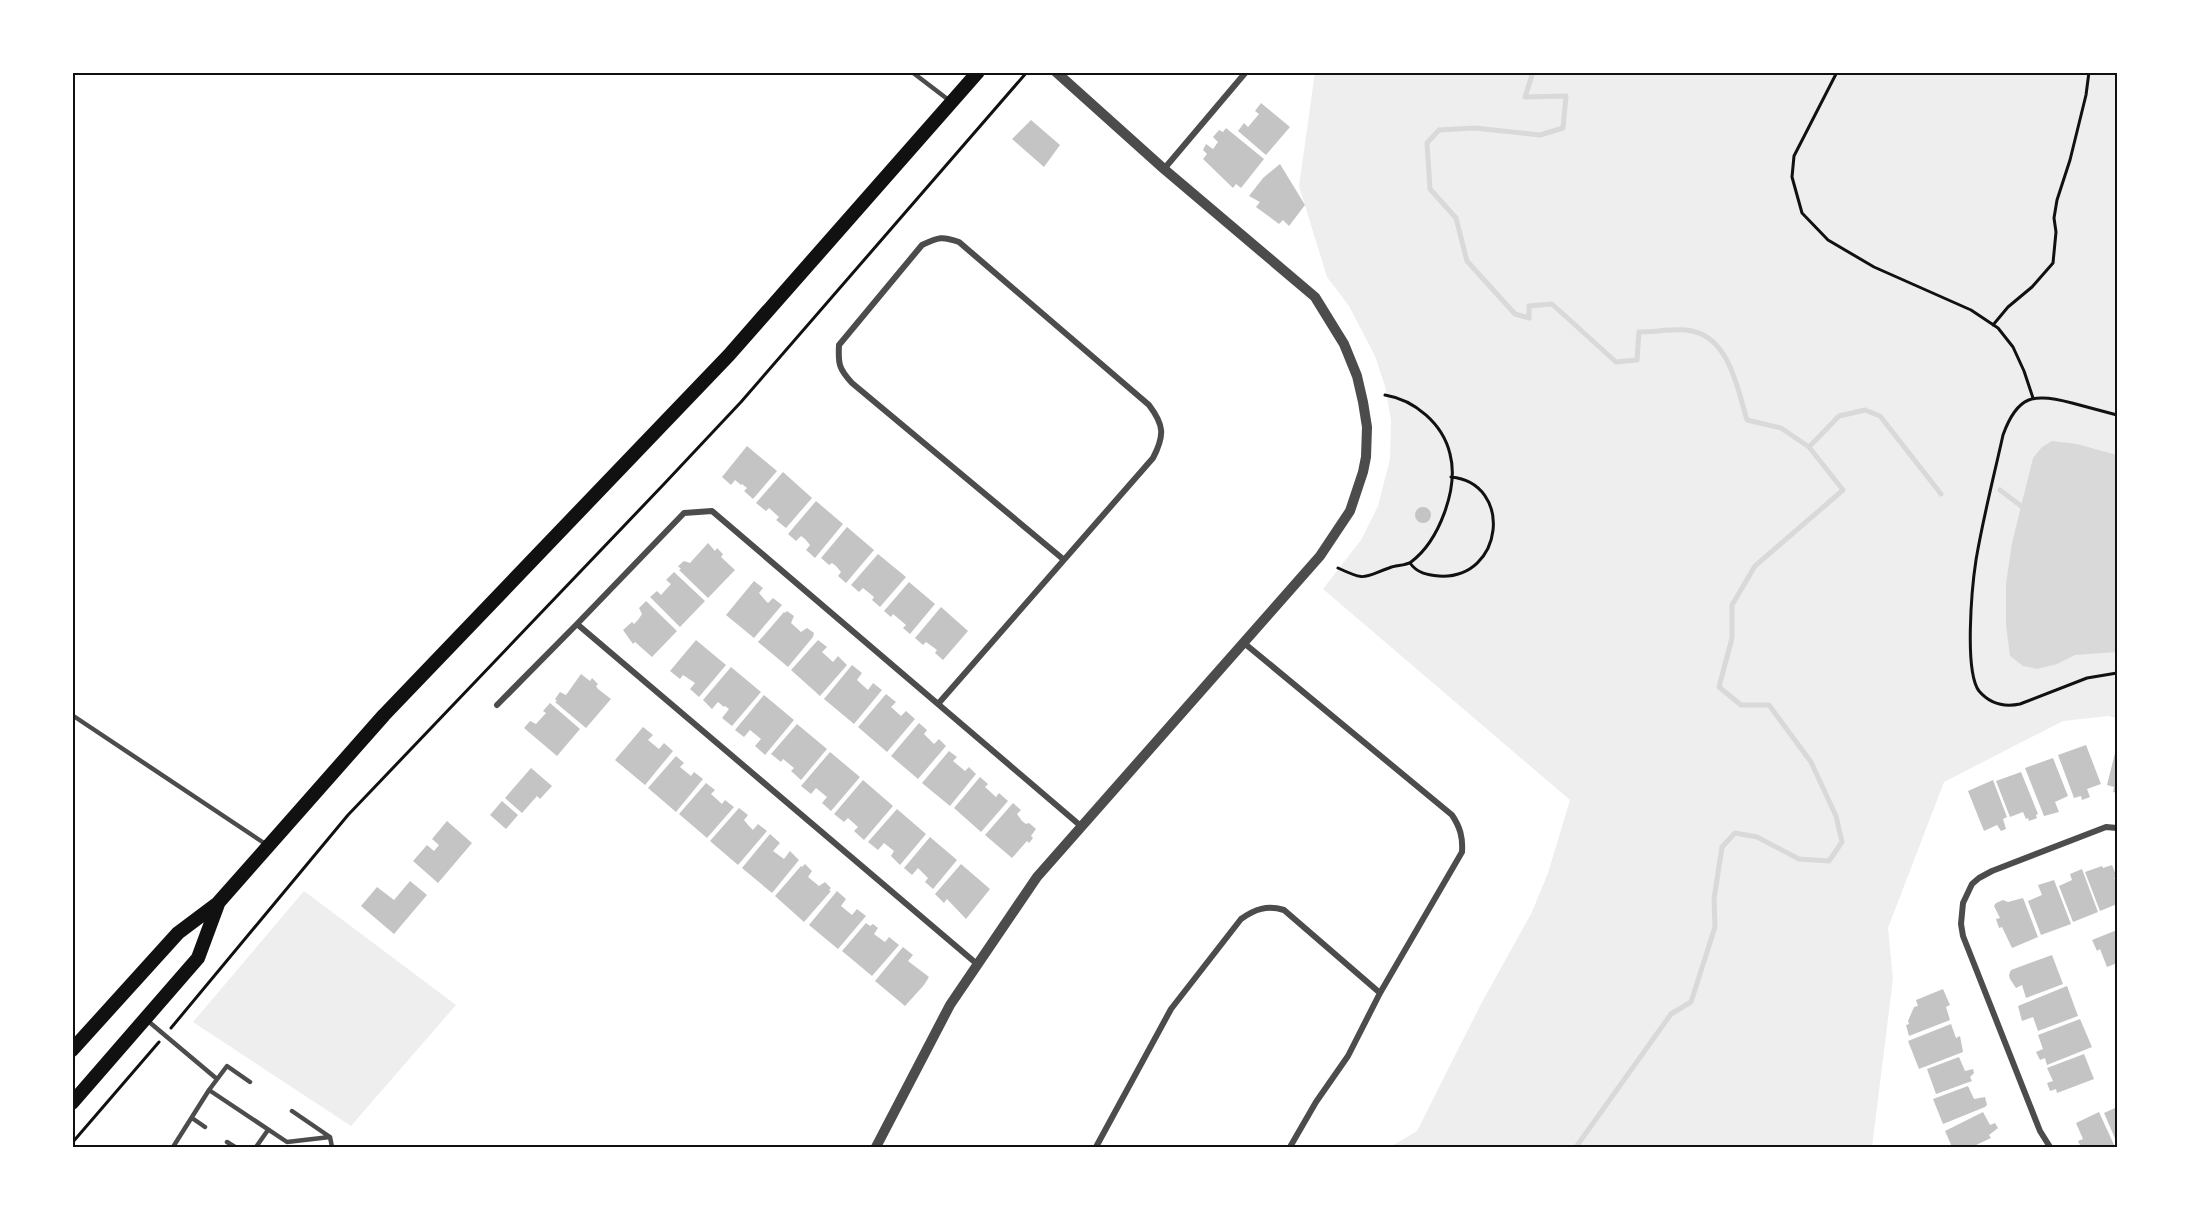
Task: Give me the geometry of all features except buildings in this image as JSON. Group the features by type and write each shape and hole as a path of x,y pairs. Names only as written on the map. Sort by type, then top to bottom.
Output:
{"main road":[{"path":"72,1050 178,933 218,903 384,715 729,355 978,72"},
{"path":"72,1103 198,958 218,903"}],"street":[{"path":"876,1147 950,1005 1037,877 1320,556 1350,511 1366,457 1367,428 1357,376 1344,344 1315,297 1164,169 1056,72"},
{"path":"1164,169 1246,72"},
{"path":"938,704 1153,458 1160,445 1162,430 1159,418 1149,405 959,242 944,237 935,238 922,245 839,345 838,361 852,383 1063,559"},
{"path":"497,705 684,513 712,511 1082,826"},
{"path":"577,624 977,964"},
{"path":"1244,643 1452,815 1463,838 1462,852 1380,993 1348,1056 1316,1102 1290,1147"},
{"path":"2050,1147 2040,1131 1963,936 1961,924 1963,903 1972,884 1992,871 2106,827 2117,828"},
{"path":"1096,1147 1171,1009 1241,919 1252,912 1264,908 1284,910 1380,993"}],"lane":[{"path":"912,72 952,102"},
{"path":"72,715 269,846"},
{"path":"145,1019 217,1079"},
{"path":"173,1147 227,1066 250,1082"},
{"path":"209,1090 287,1142 330,1137"},
{"path":"292,1111 330,1137 332,1147"},
{"path":"192,1118 205,1126"},
{"path":"256,1147 268,1130"},
{"path":"227,1142 235,1147"}],"path":[{"path":"72,1143 165,1036 348,815 741,402 1027,72"},
{"path":"1837,72 1832,87 1794,156 1792,177 1802,213 1828,240 1846,251 1874,267 1971,310 1998,328 2013,347 2033,398"},
{"path":"1993,325 2053,263 2056,232 2054,218 2057,200 2070,160 2086,95 2089,72"},
{"path":"1338,568 1368,577 1397,565 1410,563 1436,534 1443,518 1451,477 1450,454 1434,423 1407,401 1385,395"},
{"path":"2117,415 2037,396 2019,406 2009,419 2003,435 1976,561 1970,647 1973,675 1979,690 1996,704 2011,705 2087,678 2117,673"},
{"path":"1410,563 1420,573 1453,576 1480,561 1491,542 1493,518 1484,495 1465,480 1451,477"}],"shaded area":[{"path":"1315,72 2117,72 2117,718 2108,716 2063,721 1944,782 1888,928 1893,979 1872,1147 1390,1147 1417,1131 1481,1004 1532,912 1548,873 1570,800 1323,589 1361,540 1378,506 1390,459 1391,420 1385,386 1375,356 1349,306 1327,277 1299,186"},
{"path":"2052,441 2077,444 2117,455 2117,652 2075,655 2057,664 2037,669 2023,666 2010,656 2006,625 2006,584 2012,543 2033,458 2042,447"},
{"path":"304,891 456,1005 351,1126 193,1022"}],"waterway":[{"path":"1533,72 1525,97 1566,96 1563,128 1540,135 1475,128 1439,130 1427,143 1430,189 1456,218 1467,261 1515,314 1529,318 1529,306 1552,304 1616,362 1637,360 1639,332 1686,330 1701,334 1712,341 1729,364 1747,420 1781,428 1809,447 1843,490 1755,566 1732,605 1732,638 1719,687 1741,705 1769,705 1811,762 1836,816 1842,842 1829,861 1799,859 1757,837 1735,833 1722,847 1714,899 1715,927 1691,1002 1671,1014 1576,1147"},
{"path":"1809,447 1839,416 1865,410 1880,416 1941,494"},
{"path":"2000,490 2025,509"}]}
